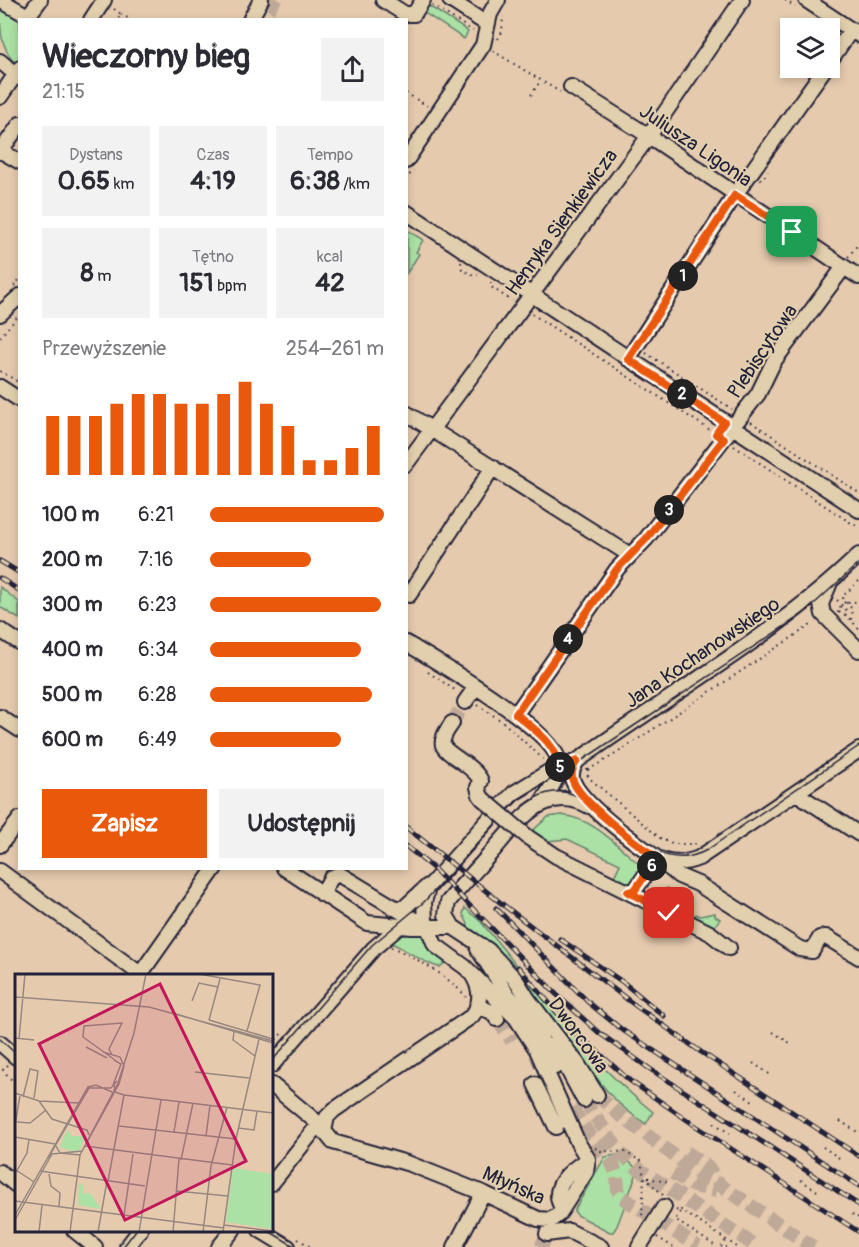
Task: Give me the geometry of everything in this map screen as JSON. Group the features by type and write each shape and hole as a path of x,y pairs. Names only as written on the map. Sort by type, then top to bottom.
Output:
{"street":[{"path":"0,0 28,16 40,0"},
{"path":"251,18 261,0"},
{"path":"383,0 405,14 414,14 427,2"},
{"path":"450,0 482,21 488,22"},
{"path":"408,158 483,45 488,22 498,0"},
{"name":"Henryka Sienkiewicza","path":"408,461 527,293 649,136 742,0"},
{"path":"806,0 855,33 840,50"},
{"path":"0,61 18,74 0,97"},
{"path":"628,359 735,195 818,78"},
{"name":"Juliusza Ligonia","path":"572,87 735,195 852,267"},
{"path":"18,127 1,152 18,161"},
{"path":"408,213 628,359 731,434 859,510"},
{"name":"Plebiscytowa","path":"516,714 617,569 646,539 731,434 758,394 774,361 852,267"},
{"path":"0,314 18,298"},
{"path":"0,387 18,399"},
{"path":"408,414 630,555"},
{"path":"409,595 493,467"},
{"name":"Jana Kochanowskiego","path":"393,908 404,908 434,880 514,793 559,768 577,761 831,589 859,555"},
{"path":"831,589 823,598 821,609 825,617 859,650"},
{"path":"0,630 18,641"},
{"path":"408,644 516,714 550,746 558,760 559,768 556,780 540,805"},
{"path":"465,702 475,688"},
{"path":"0,717 18,728"},
{"path":"452,723 442,744 478,775 481,781 478,787 483,799 529,838 556,856 710,933 729,948"},
{"path":"657,858 672,863 699,858 859,750"},
{"path":"577,761 572,772 574,783 585,799 679,876 698,884 801,949 812,951 820,938 826,937 859,957"},
{"path":"796,793 859,834"},
{"path":"287,870 367,923 427,928 453,927 446,915 448,902 519,820 540,805 564,798 583,802 597,810"},
{"path":"0,845 18,822"},
{"path":"628,892 635,890 657,858"},
{"path":"690,861 690,872 698,884"},
{"path":"0,870 140,974"},
{"path":"142,974 215,870"},
{"name":"Dworcowa","path":"322,894 331,878 339,874 427,928 435,945 457,960 516,1018"},
{"path":"427,928 424,912 425,894 434,880"},
{"path":"273,1064 369,952 400,926"},
{"name":"Dworcowa","path":"453,927 488,950 516,980 577,1063 584,1101 539,1033 507,994 490,966 470,940"},
{"name":"Dworcowa","path":"457,960 490,966 500,972 530,1001"},
{"path":"273,1182 319,1124 322,1115 334,1110 472,1016 477,1006 479,990 471,973"},
{"name":"Dworcowa","path":"507,994 516,1018"},
{"path":"477,1006 492,1012 497,1018"},
{"path":"516,1018 537,1050 578,1143 589,1153"},
{"path":"548,1073 533,1085 556,1127"},
{"path":"273,1086 322,1115"},
{"name":"Młyńska","path":"322,1115 324,1131 333,1142 410,1164 483,1192 538,1219 547,1231"},
{"name":"Młyńska","path":"547,1231 587,1169 589,1153"},
{"path":"0,1172 15,1184"},
{"path":"455,1247 483,1192"},
{"path":"639,1247 664,1201"},
{"name":"Młyńska","path":"547,1231 569,1231 601,1247"},
{"path":"76,1232 95,1247"},
{"path":"127,1247 138,1232"},
{"path":"219,1247 231,1232"},
{"path":"263,1232 282,1243"}],"path":[{"path":"427,2 474,32 472,38"},
{"path":"102,12 120,14 127,18"},
{"path":"118,18 120,14"},
{"path":"531,95 542,80"},
{"path":"408,94 423,104"},
{"path":"852,267 859,243"},
{"path":"461,263 462,269 470,274 479,275"},
{"path":"487,280 491,282 491,287 514,303 527,293"},
{"path":"531,314 731,434 854,525 859,525"},
{"path":"0,337 18,316"},
{"path":"648,354 732,409 731,434"},
{"path":"0,371 18,382"},
{"path":"731,434 752,422 859,493"},
{"path":"851,620 852,609 842,597 859,581"},
{"path":"831,589 847,611 846,617 836,628"},
{"path":"848,603 859,601"},
{"path":"839,612 859,629"},
{"path":"704,842 672,843 660,838 588,777 587,770 614,755 817,621"},
{"path":"684,892 689,901 684,906"},
{"path":"385,945 411,957 442,976"},
{"path":"773,1032 790,1043"},
{"path":"753,1063 771,1075"},
{"path":"3,1070 15,1084"},
{"path":"736,1090 753,1101"},
{"path":"840,1120 859,1133"},
{"path":"714,1124 732,1135"},
{"path":"823,1147 842,1160"},
{"path":"589,1153 624,1152 640,1161 644,1177 642,1221 648,1231 673,1247"},
{"path":"644,1177 671,1183"},
{"path":"644,1177 664,1201"},
{"path":"801,1180 820,1193"},
{"path":"726,1240 719,1247 675,1220 681,1210 737,1247"},
{"path":"852,1214 859,1218"}],"green space":[{"path":"0,5 20,18 18,18 18,63 15,64 6,50 0,23"},
{"path":"429,6 466,30 468,32 464,39 423,12"},
{"path":"408,231 423,240 416,252 419,254 408,271"},
{"path":"0,587 18,601 18,618 0,607"},
{"path":"561,815 573,817 596,828 645,869 635,883 626,886 613,879 620,864 567,839 547,841 545,844 529,834 548,817"},
{"path":"667,888 675,895 670,904 693,919 696,914 700,916 715,913 715,916 720,919 711,931 639,895 643,890 659,898"},
{"path":"465,908 481,922 582,1045 628,1091 653,1112 646,1124 624,1108 607,1091 526,986 498,955 467,928 468,924 463,914"},
{"path":"402,931 419,932 431,950 447,961 440,967 435,966 387,941"},
{"path":"616,1155 632,1164 637,1173 617,1226 613,1232 610,1232 577,1215 574,1211 605,1157"}],"tunnel":[{"path":"266,0 278,8"},
{"path":"452,723 465,702"},
{"path":"497,1019 512,1041"},
{"path":"597,1095 704,1178 720,1185 813,1247"},
{"path":"584,1100 621,1154 639,1169 757,1247"},
{"path":"572,1108 613,1165 617,1176 618,1191 622,1197 698,1247"},
{"path":"686,1152 708,1167 720,1185"},
{"path":"673,1173 694,1186 717,1191"},
{"path":"541,1247 545,1239"}],"tram line":[{"path":"273,1060 372,945 424,902 517,800 581,761 803,614 859,563"},
{"path":"521,808 547,793 570,793 592,804 634,838 657,852 680,857 707,850 859,746"},
{"path":"0,1039 15,1053"},
{"path":"123,1247 134,1232"},
{"path":"270,1232 296,1247"}],"railway":[{"path":"0,561 18,572"},
{"path":"0,578 18,590"},
{"path":"408,829 636,1006 701,1052 859,1156"},
{"path":"408,848 434,869 556,994 598,1032 650,1069 859,1205"},
{"path":"496,908 588,1002 621,1029 859,1186"},
{"path":"560,939 624,983 664,1016"},
{"path":"518,967 568,1025 629,1080 859,1232"}],"route":[{"path":"669,913 628,892 635,890 657,858 585,799 572,778 577,761 559,768 556,755 550,746 516,714 617,569 646,539 724,439 716,434 724,422 628,359 735,195 792,232"}]}
